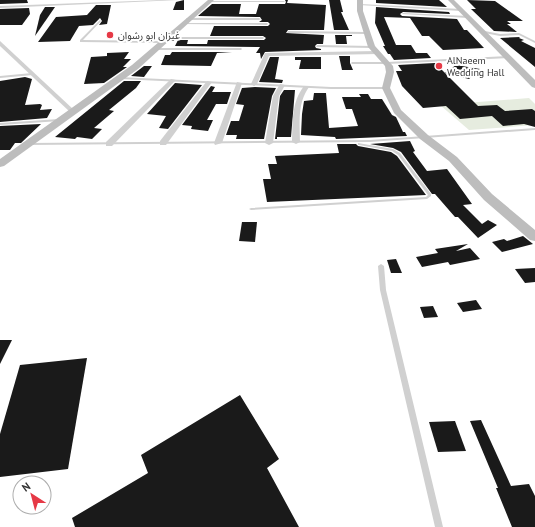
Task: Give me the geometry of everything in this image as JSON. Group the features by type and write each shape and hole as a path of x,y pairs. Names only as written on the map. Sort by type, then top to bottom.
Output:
{"street":[{"path":"452,0 535,85"},
{"path":"0,164 59,120 120,78 210,1"},
{"path":"360,2 366,33 374,50 386,63 390,72 386,88 397,111 424,137 453,159 488,197 535,237"},
{"path":"185,22 259,19"},
{"path":"1,46 72,111"},
{"path":"254,84 267,54 374,50"},
{"path":"110,144 173,80"},
{"path":"163,143 209,82"},
{"path":"218,143 239,83"},
{"path":"269,143 276,96 282,85"},
{"path":"296,142 298,102 301,93 306,87"}],"lane":[{"path":"0,7 178,0"},
{"path":"210,1 284,2"},
{"path":"360,2 461,10"},
{"path":"404,14 468,17"},
{"path":"100,21 81,41 263,38"},
{"path":"185,22 267,24"},
{"path":"480,30 500,35 519,34 535,42"},
{"path":"288,32 366,33"},
{"path":"317,46 374,50"},
{"path":"155,49 241,48"},
{"path":"352,63 386,63 508,57"},
{"path":"0,77 32,74"},
{"path":"120,78 306,87 386,88"},
{"path":"0,124 59,120"},
{"path":"28,144 344,142 535,129"},
{"path":"251,209 427,198 430,194 399,154 393,150 344,142"},
{"path":"381,266 383,290 439,527"}],"shaded area":[{"path":"529,98 535,104 535,125 469,130 440,105"}],"building":[{"path":"0,0 27,0 28,3 0,4"},
{"path":"184,0 184,10 173,10 176,2"},
{"path":"285,0 288,0 287,3 326,5 324,30 288,30 286,33 324,35 323,44 317,44 315,46 321,50 265,52 261,59 260,53 256,53 260,47 175,46 178,40 188,40 187,44 207,44 208,40 264,40 266,38 263,36 210,36 214,26 268,26 270,24 268,22 259,22 262,20 260,17 198,16 212,4 241,4 239,14 256,14 259,4 285,4"},
{"path":"329,0 340,0 343,12 341,12 349,30 334,30"},
{"path":"376,0 439,0 447,7 376,3"},
{"path":"467,0 495,1 523,21 507,21 511,24 507,24 517,32 494,31 471,9 476,9"},
{"path":"96,5 111,5 107,24 99,25 102,21 100,18 93,25 79,26 70,41 38,42 56,17 87,15"},
{"path":"45,7 55,7 35,36 40,15"},
{"path":"376,7 449,12 450,14 403,12 400,14 402,16 457,19 464,30 467,30 484,48 443,50 429,36 422,36 410,18 384,17 396,45 411,45 416,53 427,53 431,58 394,60 383,46 385,46 375,23"},
{"path":"29,8 30,14 22,25 0,25 0,9"},
{"path":"335,35 352,36 346,36 347,44 336,44"},
{"path":"520,37 519,38 524,40 521,41 535,48 535,67 500,38"},
{"path":"129,52 124,59 131,59 123,67 127,67 104,83 84,84 91,57 107,56 107,53"},
{"path":"172,52 232,52 217,53 211,66 161,65 165,55 170,55"},
{"path":"339,56 350,56 350,63 353,70 342,70"},
{"path":"270,57 279,57 275,79 283,80 282,83 259,82"},
{"path":"295,57 321,57 321,69 299,69 301,60 295,60"},
{"path":"435,63 478,106 497,105 505,111 532,109 535,111 535,127 524,124 503,126 492,116 460,119 446,106 423,108 402,86 396,71 402,71 398,65"},
{"path":"456,65 480,69 469,79 445,73"},
{"path":"144,66 152,66 144,77 131,76"},
{"path":"25,77 32,79 25,105 40,104 42,105 40,110 52,109 47,118 0,122 0,81"},
{"path":"124,81 141,81 136,88 109,110 114,111 94,128 102,129 92,139 55,137"},
{"path":"175,83 202,85 168,129 159,128 166,116 147,114"},
{"path":"211,86 215,87 212,92 231,92 227,104 216,104 207,120 213,120 208,131 191,129 192,126 182,125"},
{"path":"242,88 276,88 272,96 264,139 236,139 237,135 226,135 231,121 239,121 244,105 236,104"},
{"path":"284,90 295,90 291,137 277,137 277,139 275,139 280,96"},
{"path":"314,93 326,93 329,128 358,126 352,109 346,109 342,97 361,97 359,94 368,94 371,99 382,99 392,115 396,117 403,132 405,132 407,136 336,139 335,137 301,135 304,101 313,100"},
{"path":"41,124 21,143 15,143 10,150 0,150 0,126"},
{"path":"410,141 415,151 413,152 427,171 447,169 472,204 463,205 482,224 488,220 497,225 478,238 458,217 455,217 435,194 432,194 401,152 393,148 370,144"},
{"path":"337,144 356,144 358,146 391,152 397,156 426,195 267,202 263,179 271,179 268,164 277,164 275,156 339,153"},
{"path":"242,222 257,222 255,242 239,241"},
{"path":"523,236 533,244 502,252 492,242 504,239 507,241"},
{"path":"468,244 456,251 470,248 480,259 450,265 448,262 422,267 416,257 438,253 435,249"},
{"path":"396,259 402,273 391,273 387,260"},
{"path":"535,268 535,282 525,283 515,269"},
{"path":"476,300 482,309 463,312 457,303"},
{"path":"433,306 438,317 424,318 420,307"},
{"path":"0,340 12,340 0,364"},
{"path":"87,358 68,469 0,477 0,434 20,365"},
{"path":"240,395 279,459 267,468 299,527 75,527 72,518 148,473 141,455"},
{"path":"481,420 511,486 529,484 535,496 535,527 512,527 496,488 498,488 470,421"},
{"path":"455,421 466,451 438,452 429,422"}],"place":[{"name":"غيزان ابو رشوان","path":"110,35"},
{"name":"AlNaeem Wedding Hall","path":"439,66"}]}
